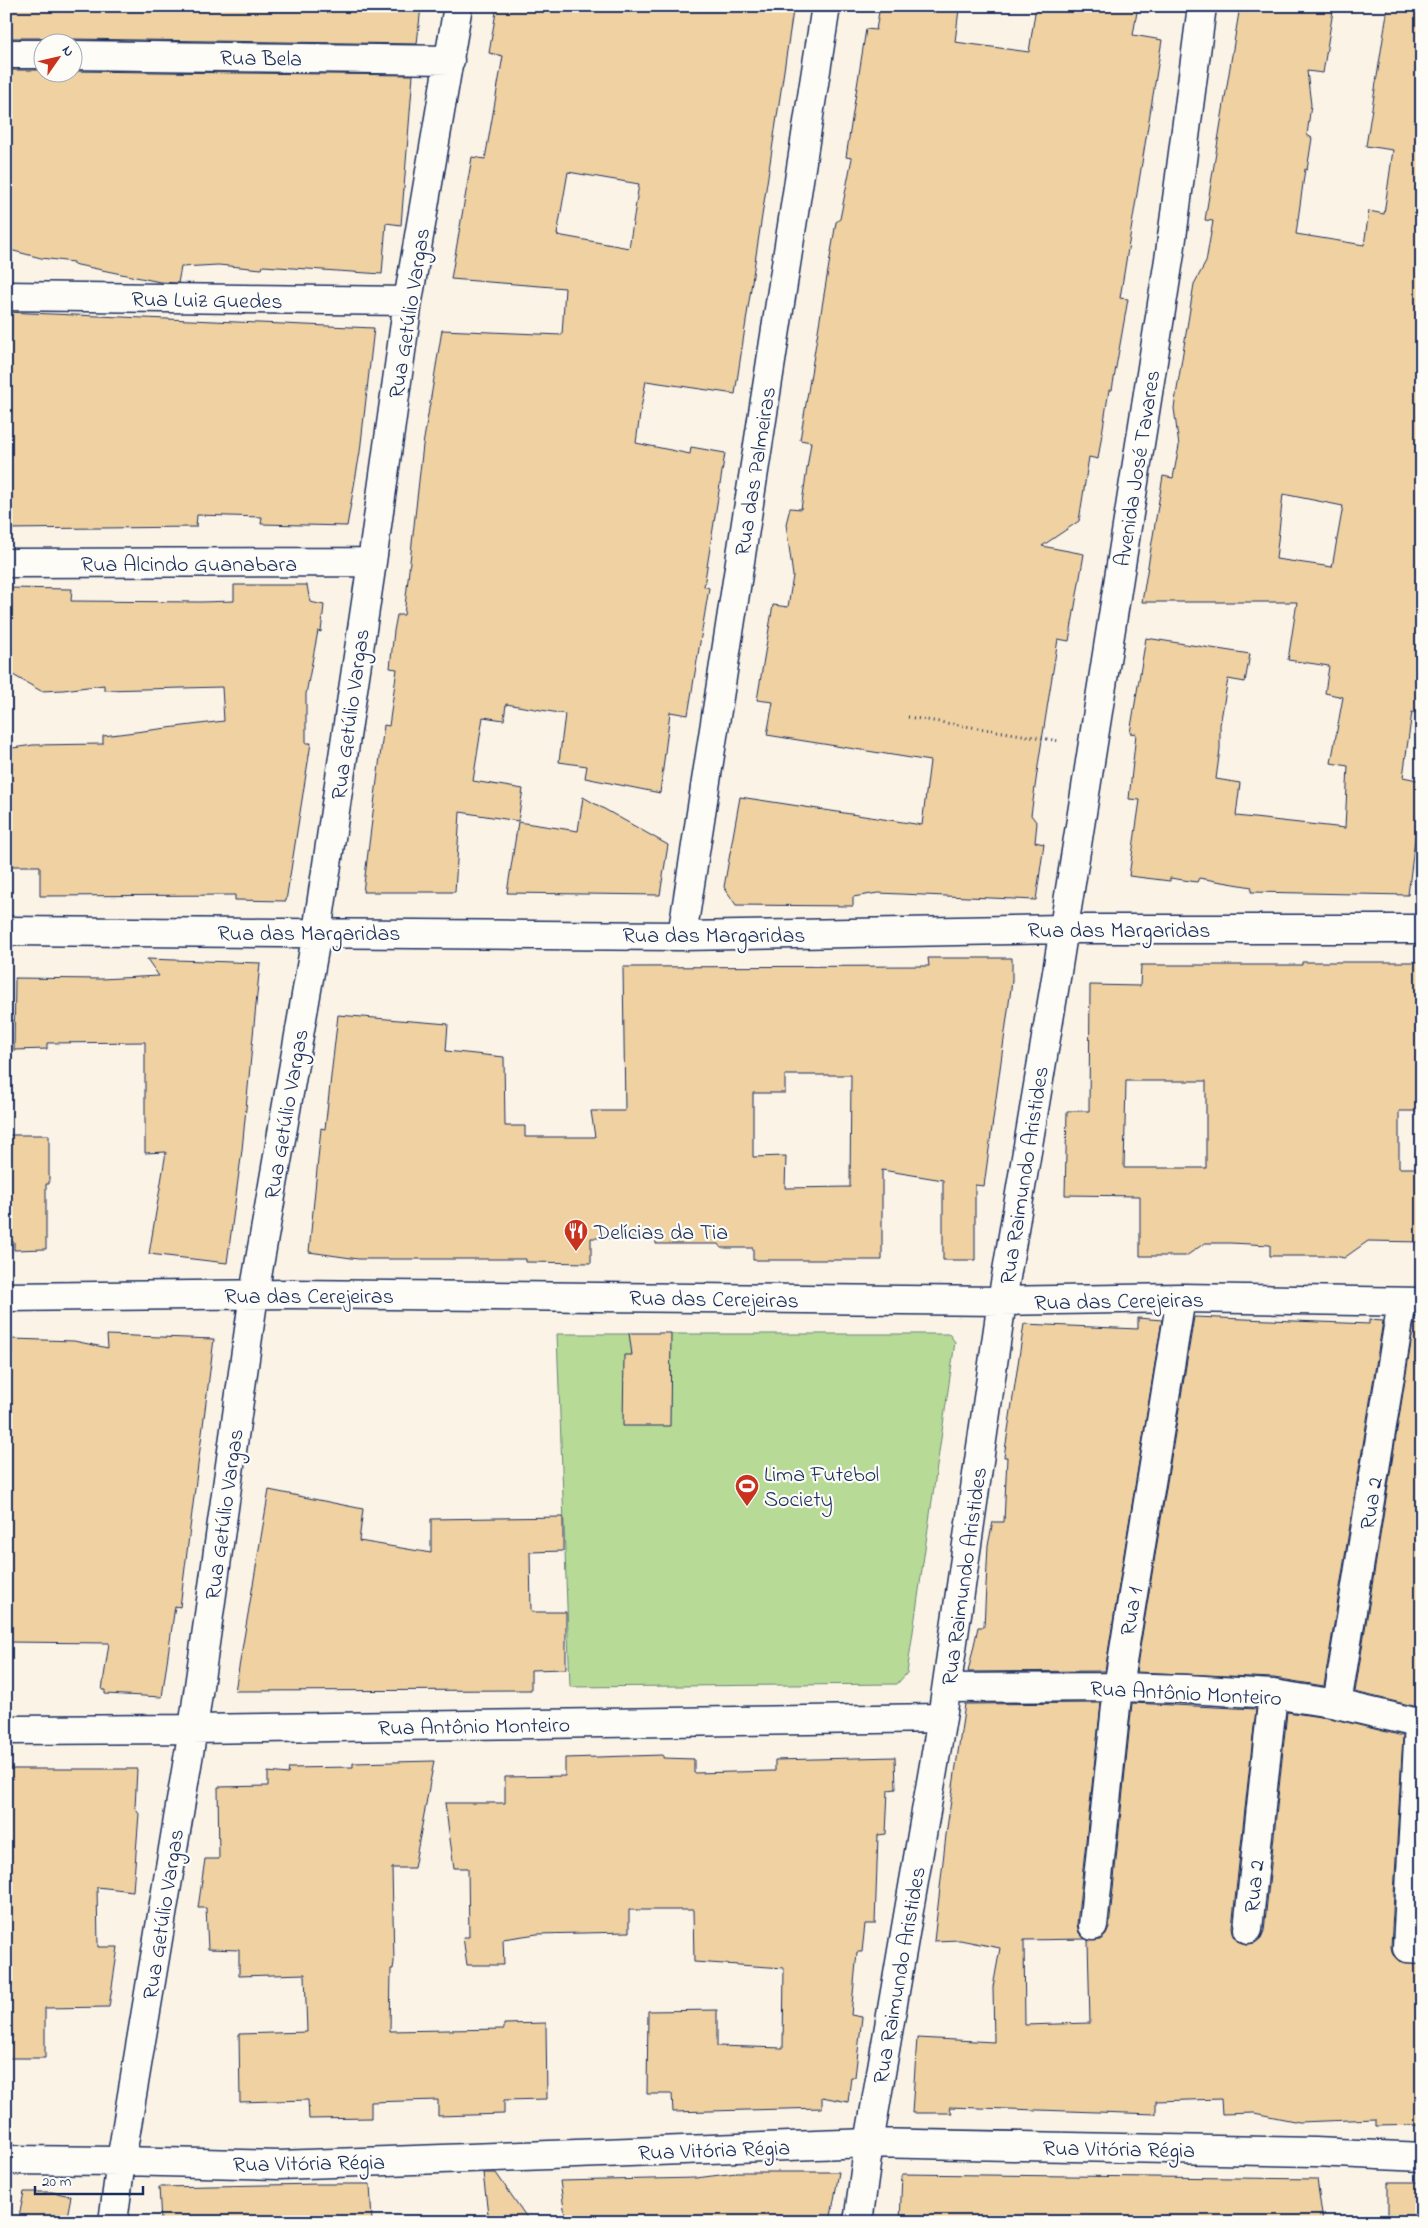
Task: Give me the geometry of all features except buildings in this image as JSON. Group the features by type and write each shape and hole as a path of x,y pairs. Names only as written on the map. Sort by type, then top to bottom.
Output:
{"street":[{"name":"Rua Getúlio Vargas","path":"113,2222 121,2161 193,1729 254,1294 317,932 372,562 408,302 458,6"},
{"name":"Rua das Palmeiras","path":"682,936 826,6"},
{"name":"Avenida José Tavares","path":"1064,929 1170,252 1202,6"},
{"path":"6,54 32,54"},
{"name":"Rua Bela","path":"82,55 450,60"},
{"name":"Rua Luiz Guedes","path":"6,296 408,302"},
{"name":"Rua Alcindo Guanabara","path":"6,563 372,562"},
{"name":"Rua das Margaridas","path":"6,931 682,936 1064,929 1422,929"},
{"name":"Rua Raimundo Aristides","path":"858,2222 869,2143 947,1688 1002,1301 1064,929"},
{"name":"Rua das Cerejeiras","path":"6,1297 254,1294 1002,1301 1181,1298 1412,1302"},
{"name":"Rua 1","path":"1094,1926 1118,1687 1181,1298"},
{"name":"Rua 2","path":"1337,1704 1412,1302"},
{"name":"Rua Antônio Monteiro","path":"947,1688 1186,1688 1230,1693 1273,1694 1337,1704 1420,1723"},
{"name":"Rua 2","path":"1248,1929 1273,1694"},
{"name":"Rua Antônio Monteiro","path":"6,1730 942,1718"},
{"path":"1420,1723 1407,1948 1422,1949"},
{"name":"Rua Vitória Régia","path":"6,2160 279,2165 869,2143 1316,2152 1422,2157"}],"path":[{"path":"908,717 1093,746"}],"green space":[{"name":"Lima Futebol Society","path":"557,1334 949,1334 955,1342 907,1673 897,1684 570,1687"}],"place":[{"name":"Delícias da Tia","path":"576,1252"},
{"name":"Lima Futebol Society","path":"747,1507"}]}
